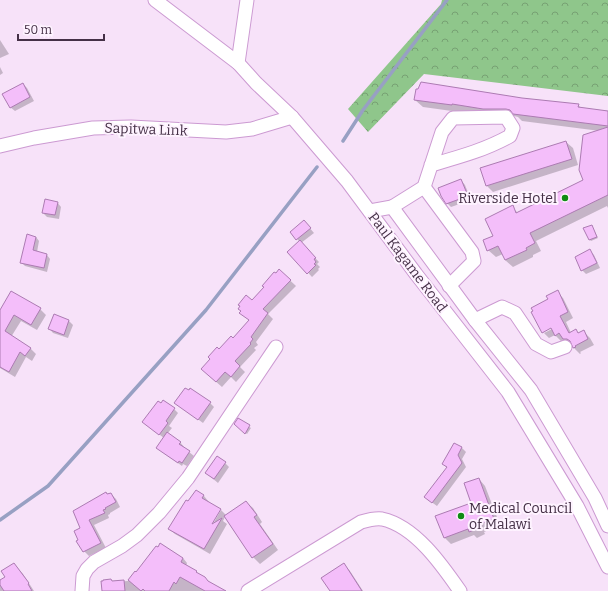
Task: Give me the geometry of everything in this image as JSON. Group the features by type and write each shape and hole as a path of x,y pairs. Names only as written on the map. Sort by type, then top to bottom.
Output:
{"street":[{"name":"Paul Kagame Road","path":"155,0 238,63 256,84 292,117 325,154 508,392 577,506 608,566"},
{"path":"238,63 246,0"},
{"name":"Sapitwa Link","path":"0,146 34,138 94,128 131,127 226,132 252,129 292,117"},
{"path":"370,211 392,207 424,187 431,165 442,132 453,118 506,118 512,128 510,136 493,146 431,165"},
{"path":"424,187 472,252 474,262 449,286"},
{"path":"392,207 449,286 531,390 595,498 608,526"},
{"path":"475,320 502,307 515,313 536,344 551,352 565,347"},
{"path":"82,591 83,576 87,569 94,562 122,546 137,535 159,513 188,478 276,347"},
{"path":"248,591 361,522 371,519 380,519 397,525 422,543 444,568 460,591"}],"green space":[{"path":"442,0 608,0 608,96 424,74 368,132 348,109 441,4"}],"building":[{"path":"421,82 522,98 579,104 578,107 608,111 608,126 513,114 510,110 506,109 483,109 414,100 416,89 418,89"},
{"path":"23,83 30,97 10,108 2,94"},
{"path":"608,127 608,195 530,233 535,243 526,248 527,250 505,260 498,246 487,251 483,240 493,236 485,219 513,205 516,213 583,180 579,170 583,135"},
{"path":"566,141 572,159 486,186 480,168"},
{"path":"461,179 468,196 446,204 438,188"},
{"path":"45,199 58,202 55,215 42,213"},
{"path":"304,220 311,228 296,240 290,232"},
{"path":"592,225 597,237 589,240 583,228"},
{"path":"27,234 36,237 33,250 47,254 44,268 20,263"},
{"path":"300,240 316,258 314,259 316,262 314,264 316,265 307,274 287,252"},
{"path":"590,249 597,263 581,271 575,257"},
{"path":"279,269 291,280 263,309 268,313 251,337 253,339 250,343 251,344 235,361 240,366 231,377 225,372 216,382 201,369 210,359 208,357 217,347 219,349 231,336 233,338 249,320 239,313 241,311 238,309 240,306 238,305 246,295 252,300 264,287 262,286 274,272 276,273"},
{"path":"558,290 568,312 560,316 569,333 576,329 578,333 584,330 588,339 573,348 570,341 563,339 559,333 555,336 551,328 542,333 531,312 533,311 531,308 548,299 546,296"},
{"path":"11,291 41,308 31,325 14,315 5,331 31,348 25,356 20,352 9,372 0,367 0,310"},
{"path":"54,314 69,320 64,335 48,329"},
{"path":"185,388 189,390 190,388 211,402 198,420 174,403"},
{"path":"163,400 175,408 166,421 168,423 159,435 142,422 158,401 161,403"},
{"path":"238,418 250,425 245,434 234,424"},
{"path":"167,432 181,442 179,444 190,451 182,463 179,461 178,463 156,448"},
{"path":"454,443 462,447 458,455 462,463 432,503 424,497 447,467 442,464"},
{"path":"217,456 226,462 214,479 205,473"},
{"path":"479,478 494,519 478,525 479,528 469,532 468,529 444,538 435,516 471,503 464,483"},
{"path":"196,490 204,495 202,498 221,509 212,524 222,518 204,549 168,529 186,500 188,501"},
{"path":"106,492 107,494 111,493 116,502 103,510 105,513 89,520 101,543 83,552 76,541 78,540 74,531 80,528 73,511"},
{"path":"246,501 257,515 254,517 273,544 252,558 224,516"},
{"path":"160,543 183,558 181,562 197,571 196,572 205,577 208,581 226,591 205,591 180,577 176,584 174,582 169,591 145,591 143,589 141,591 128,580"},
{"path":"14,563 29,583 28,584 32,591 4,591 0,585 0,580 5,577 1,571"},
{"path":"344,563 362,591 330,591 321,578"},
{"path":"111,579 112,581 124,580 125,591 102,591 101,581"}],"waterway":[{"path":"343,141 363,110 447,0"},
{"path":"0,520 48,486 206,310 317,167"}],"place":[{"name":"Riverside Hotel","path":"565,198"},
{"name":"Medical Council of Malawi","path":"461,516"}]}
